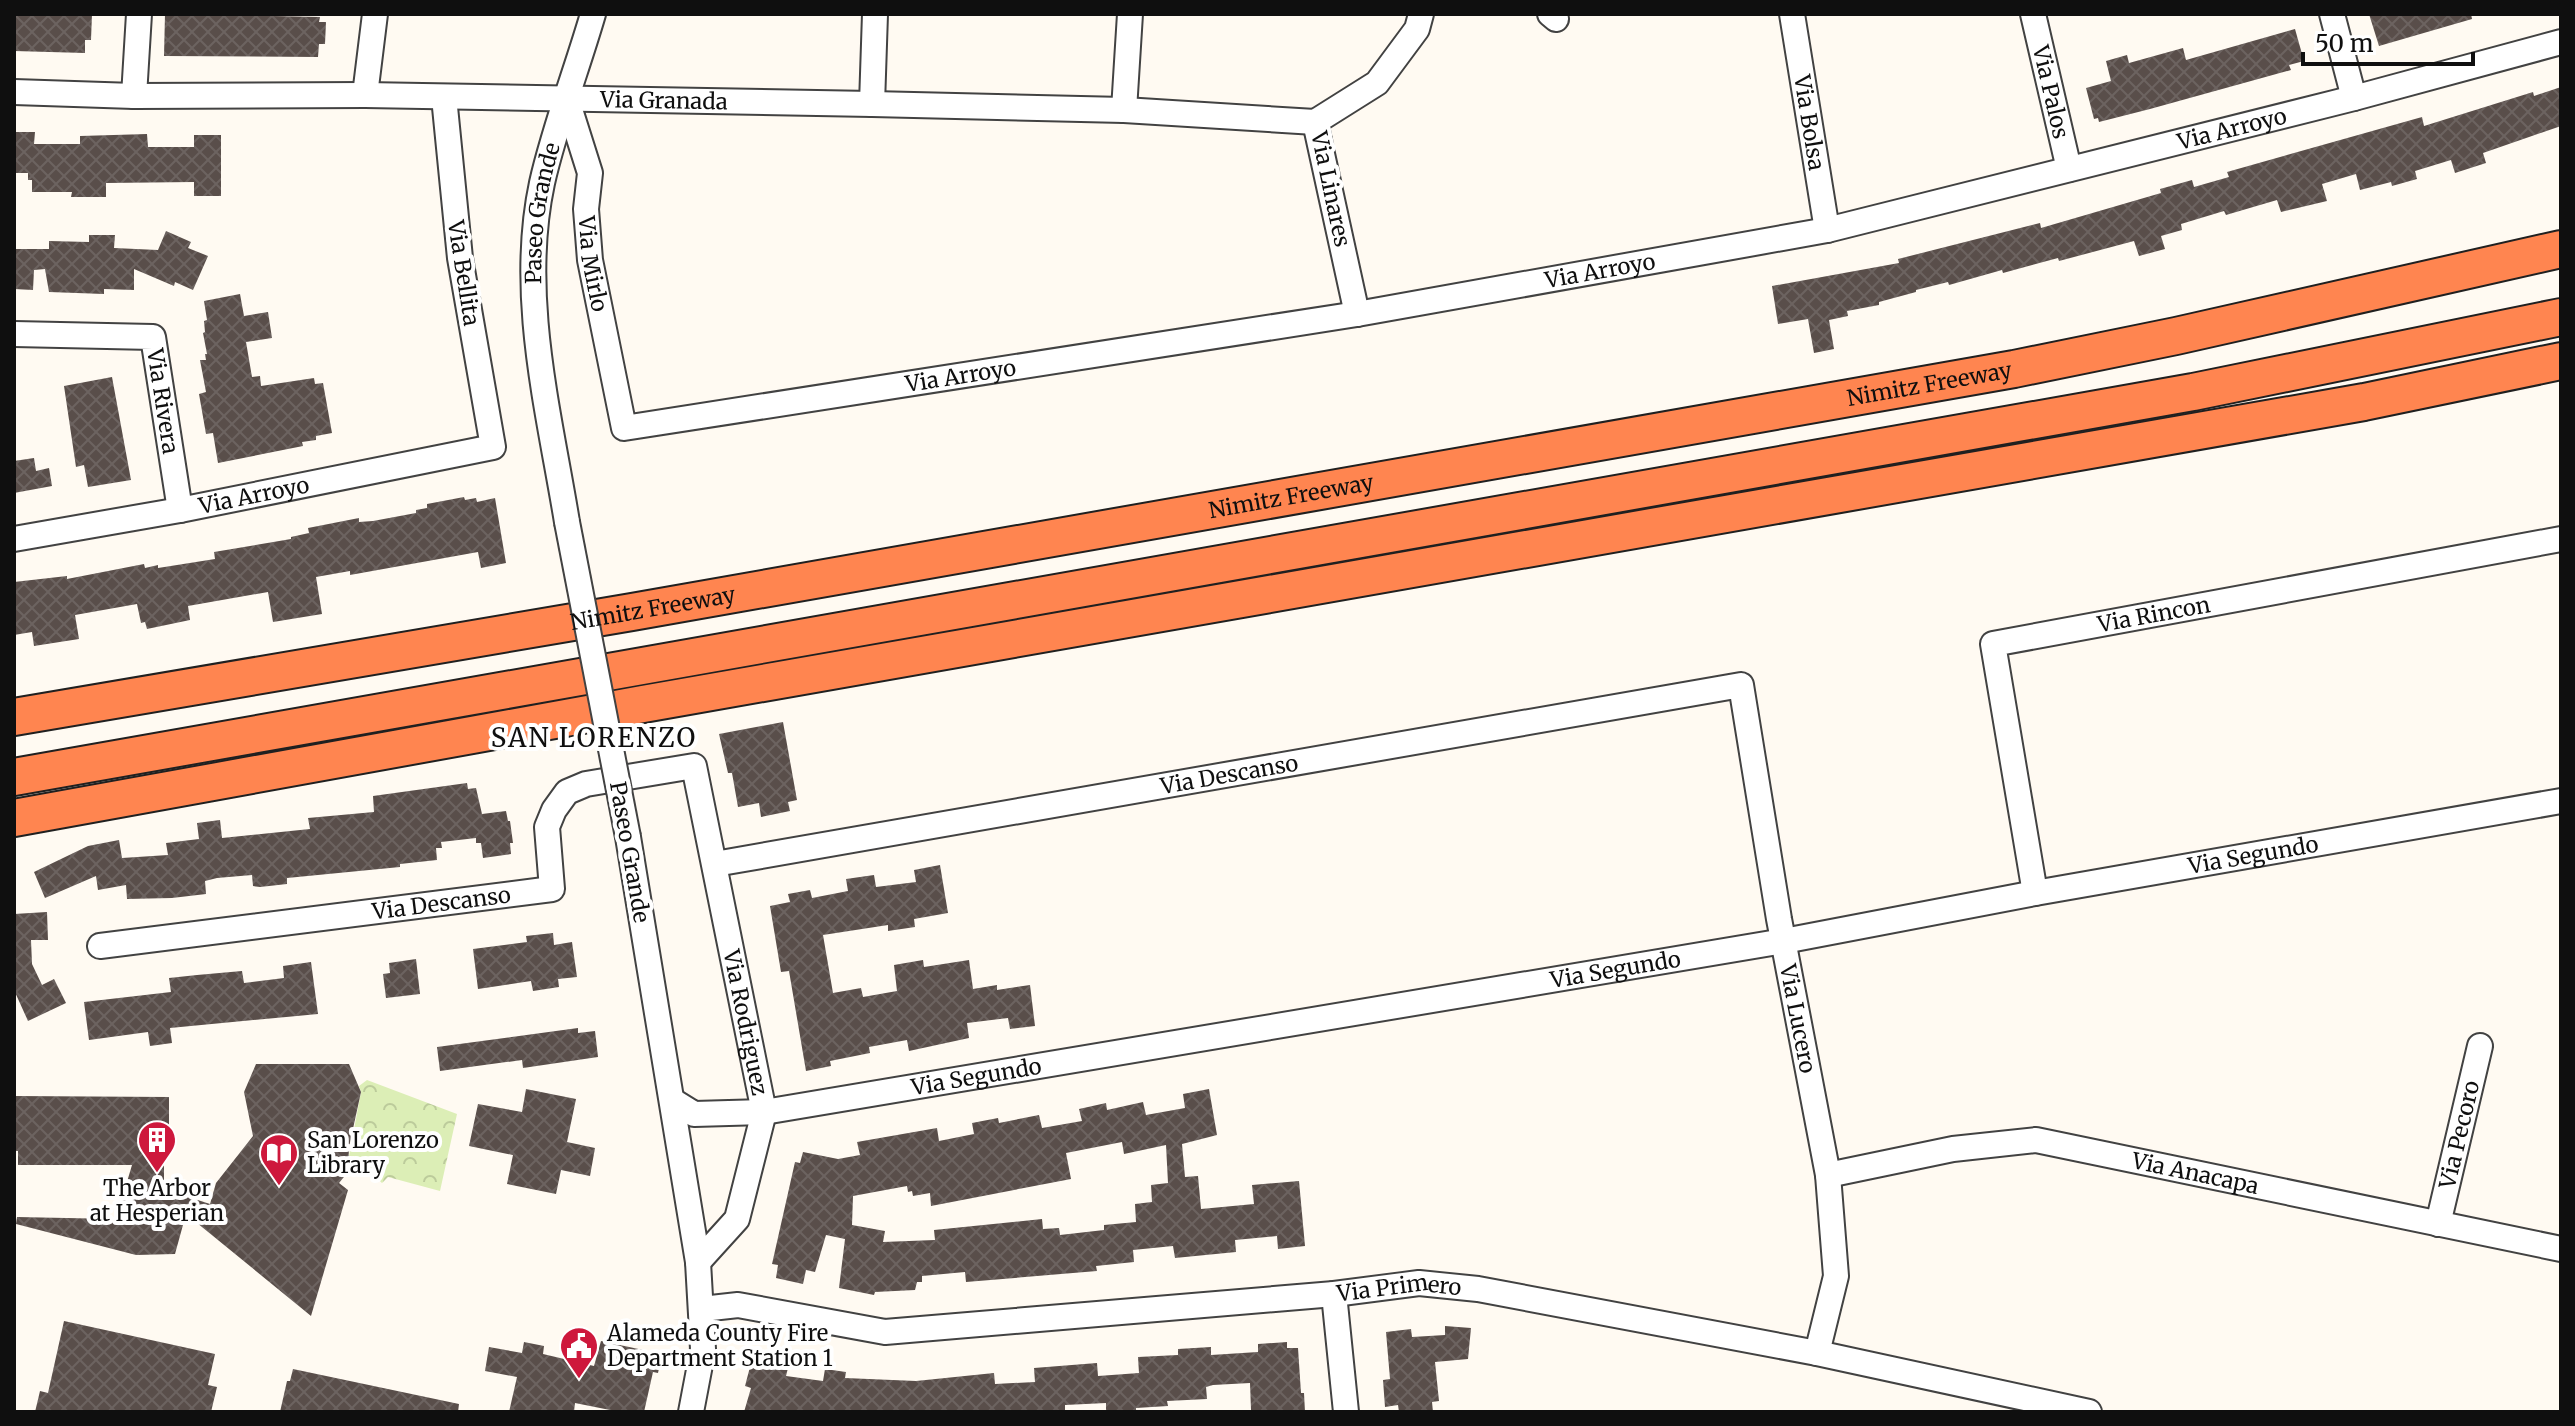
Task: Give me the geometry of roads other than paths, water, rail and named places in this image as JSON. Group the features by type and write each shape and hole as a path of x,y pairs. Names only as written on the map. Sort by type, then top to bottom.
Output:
{"highway":[{"name":"Nimitz Freeway","path":"14,717 632,612 2014,369 2176,336 2561,249"},
{"path":"14,777 2178,395 2561,317"},
{"path":"14,818 689,696 2364,402 2561,361"}],"street":[{"path":"134,96 139,14"},
{"path":"365,95 375,14"},
{"name":"Paseo Grande","path":"593,14 542,184 533,263 536,337 567,522 628,837 698,1262 703,1349 691,1412"},
{"path":"872,104 875,14"},
{"path":"1124,110 1130,14"},
{"name":"Via Linares","path":"1357,314 1315,122 1377,83 1417,29 1421,14"},
{"name":"Via Bolsa","path":"1792,14 1827,230"},
{"name":"Via Palos","path":"2033,14 2069,169"},
{"path":"2332,14 2354,98"},
{"name":"Via Arroyo","path":"624,428 1357,314 1827,230 2354,98 2561,42"},
{"name":"Via Granada","path":"14,92 872,104 1124,110 1315,122"},
{"name":"Via Bellita","path":"444,97 460,258 493,447"},
{"name":"Via Mirlo","path":"567,100 590,173 586,209 590,260 624,428"},
{"name":"Via Rivera","path":"14,334 153,337 180,510"},
{"name":"Via Arroyo","path":"14,539 180,510 493,447"},
{"name":"Via Rincon","path":"2035,893 1993,644 2561,539"},
{"name":"Via Descanso","path":"715,864 1741,685"},
{"name":"Via Lucero","path":"1741,685 1784,941 1828,1175 1836,1276 1817,1353"},
{"name":"Via Descanso","path":"100,946 552,889 547,827 567,792 586,784 694,766"},
{"name":"Via Rodriguez","path":"694,766 764,1112 737,1219 698,1262"},
{"name":"Via Segundo","path":"673,1101 694,1114 764,1112 1784,941 2035,893 2561,801"},
{"name":"Via Pecoro","path":"2438,1224 2480,1046"},
{"name":"Via Anacapa","path":"1828,1175 1953,1149 2036,1140 2561,1249"},
{"name":"Via Primero","path":"702,1309 738,1305 885,1332 1334,1294 1419,1283 1478,1289 1817,1353 2089,1412"},
{"path":"1334,1294 1346,1412"}],"place":[{"name":"The Arbor at Hesperian","path":"157,1174"},
{"name":"San Lorenzo Library","path":"279,1187"},
{"name":"Alameda County Fire Department Station 1","path":"579,1380"}],"district":[{"name":"SAN LORENZO","path":"594,738"}]}
